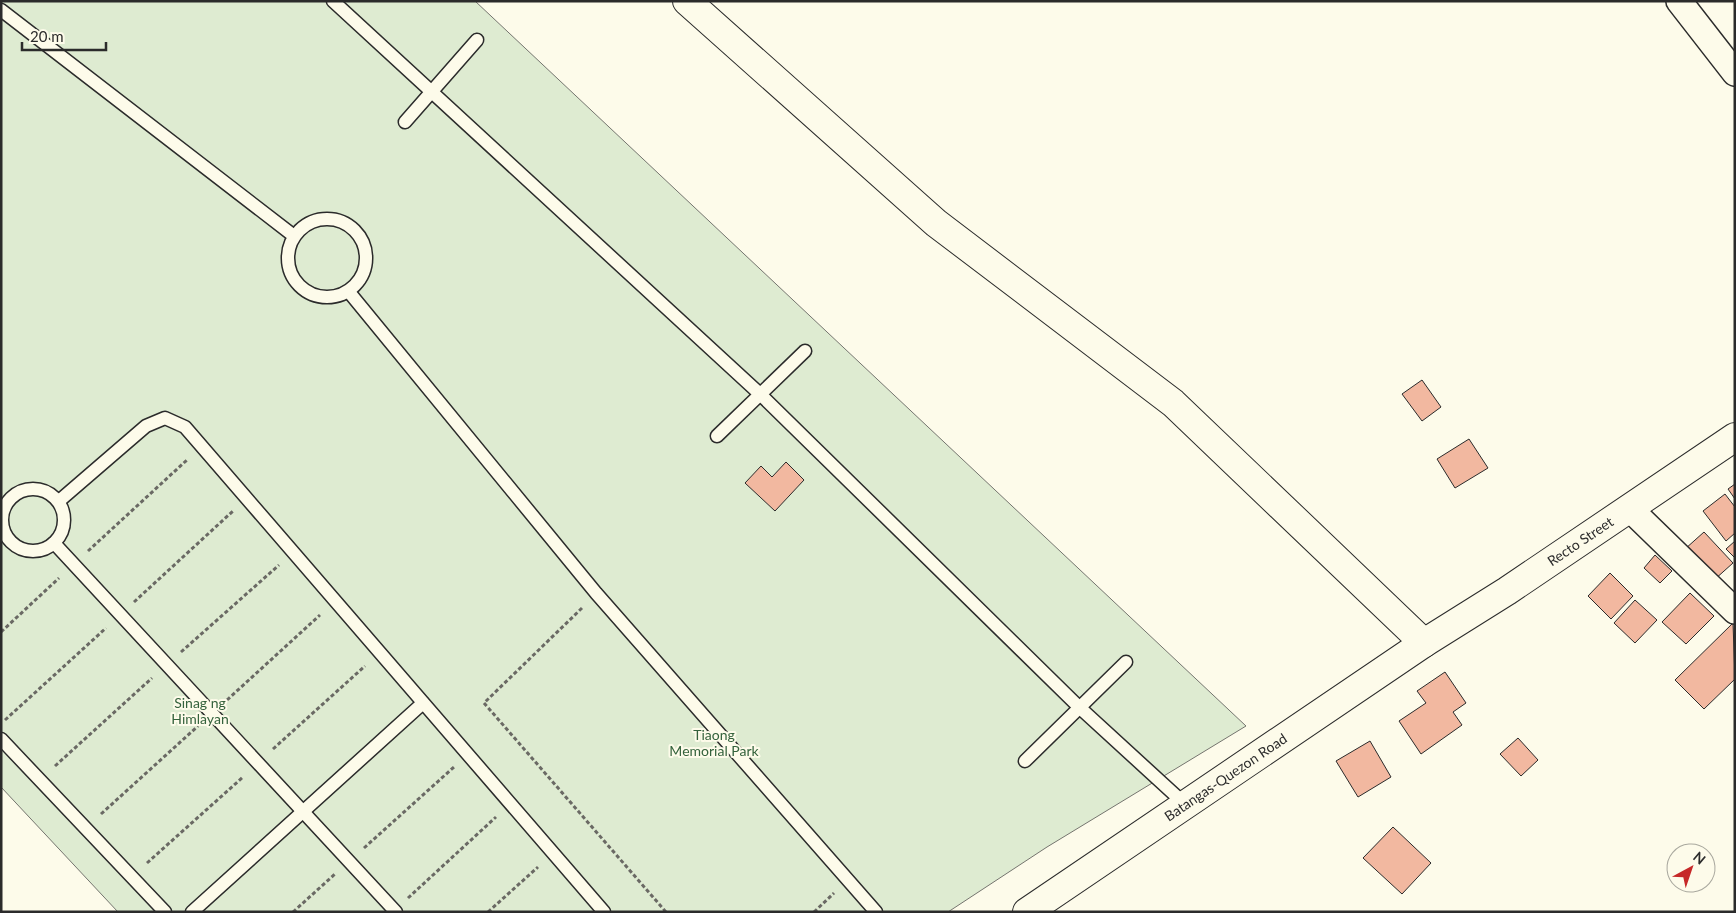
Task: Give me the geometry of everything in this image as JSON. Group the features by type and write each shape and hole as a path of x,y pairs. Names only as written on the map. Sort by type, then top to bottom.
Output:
{"street":[{"path":"687,1 936,223 1173,403 1424,643"},
{"path":"1679,1 1735,73"},
{"name":"Recto Street","path":"1424,643 1506,591 1735,437"},
{"path":"1629,508 1735,611"},
{"name":"Batangas-Quezon Road","path":"1027,912 1424,643"}],"lane":[{"path":"333,1 761,395 1079,707 1186,806"},
{"path":"1,10 294,236"},
{"path":"405,122 433,93 477,40"},
{"path":"320,219 336,220 350,226 360,237 366,252 366,267 360,281 348,292 334,297 319,297 305,291 294,280 288,265 288,250 294,236 306,225 320,219"},
{"path":"348,292 596,594 876,912"},
{"path":"717,436 805,351"},
{"path":"59,500 146,426 165,418 186,427 604,912"},
{"path":"34,488 47,492 59,500 64,513 64,528 54,543 47,549 33,552 4,542 2,512 5,497 34,488"},
{"path":"54,543 395,911"},
{"path":"1024,761 1126,662"},
{"path":"192,912 423,703"},
{"path":"1,740 165,912"}],"path":[{"path":"1,632 202,446"},
{"path":"596,594 484,703 666,912"},
{"path":"292,912 468,754"},
{"path":"395,911 510,804"},
{"path":"488,912 553,854"},
{"path":"814,912 848,880"}],"green space":[{"path":"1,1 475,1 1246,726 1047,847 948,912 118,912 1,787"}],"building":[{"path":"1422,380 1441,407 1422,421 1402,394"},
{"path":"1469,439 1488,468 1455,488 1437,459"},
{"path":"786,462 804,480 775,511 745,483 761,466 772,477"},
{"path":"1735,484 1735,499 1728,489"},
{"path":"1725,494 1735,507 1735,533 1726,541 1703,511"},
{"path":"1704,532 1733,563 1714,580 1685,549"},
{"path":"1735,541 1735,558 1726,549"},
{"path":"1655,555 1672,571 1660,583 1644,568"},
{"path":"1610,573 1633,596 1611,619 1588,596"},
{"path":"1690,593 1714,616 1686,644 1662,622"},
{"path":"1635,600 1657,620 1635,643 1614,623"},
{"path":"1733,623 1735,679 1704,709 1675,680"},
{"path":"1445,672 1466,703 1453,712 1462,725 1421,754 1399,721 1426,703 1417,691"},
{"path":"1518,738 1538,760 1521,776 1500,754"},
{"path":"1370,741 1391,777 1358,797 1336,761"},
{"path":"1393,827 1431,863 1402,894 1363,858"}],"park label":[{"name":"Sinag ng Himlayan","path":"200,712"},
{"name":"Tiaong Memorial Park","path":"714,744"}]}
